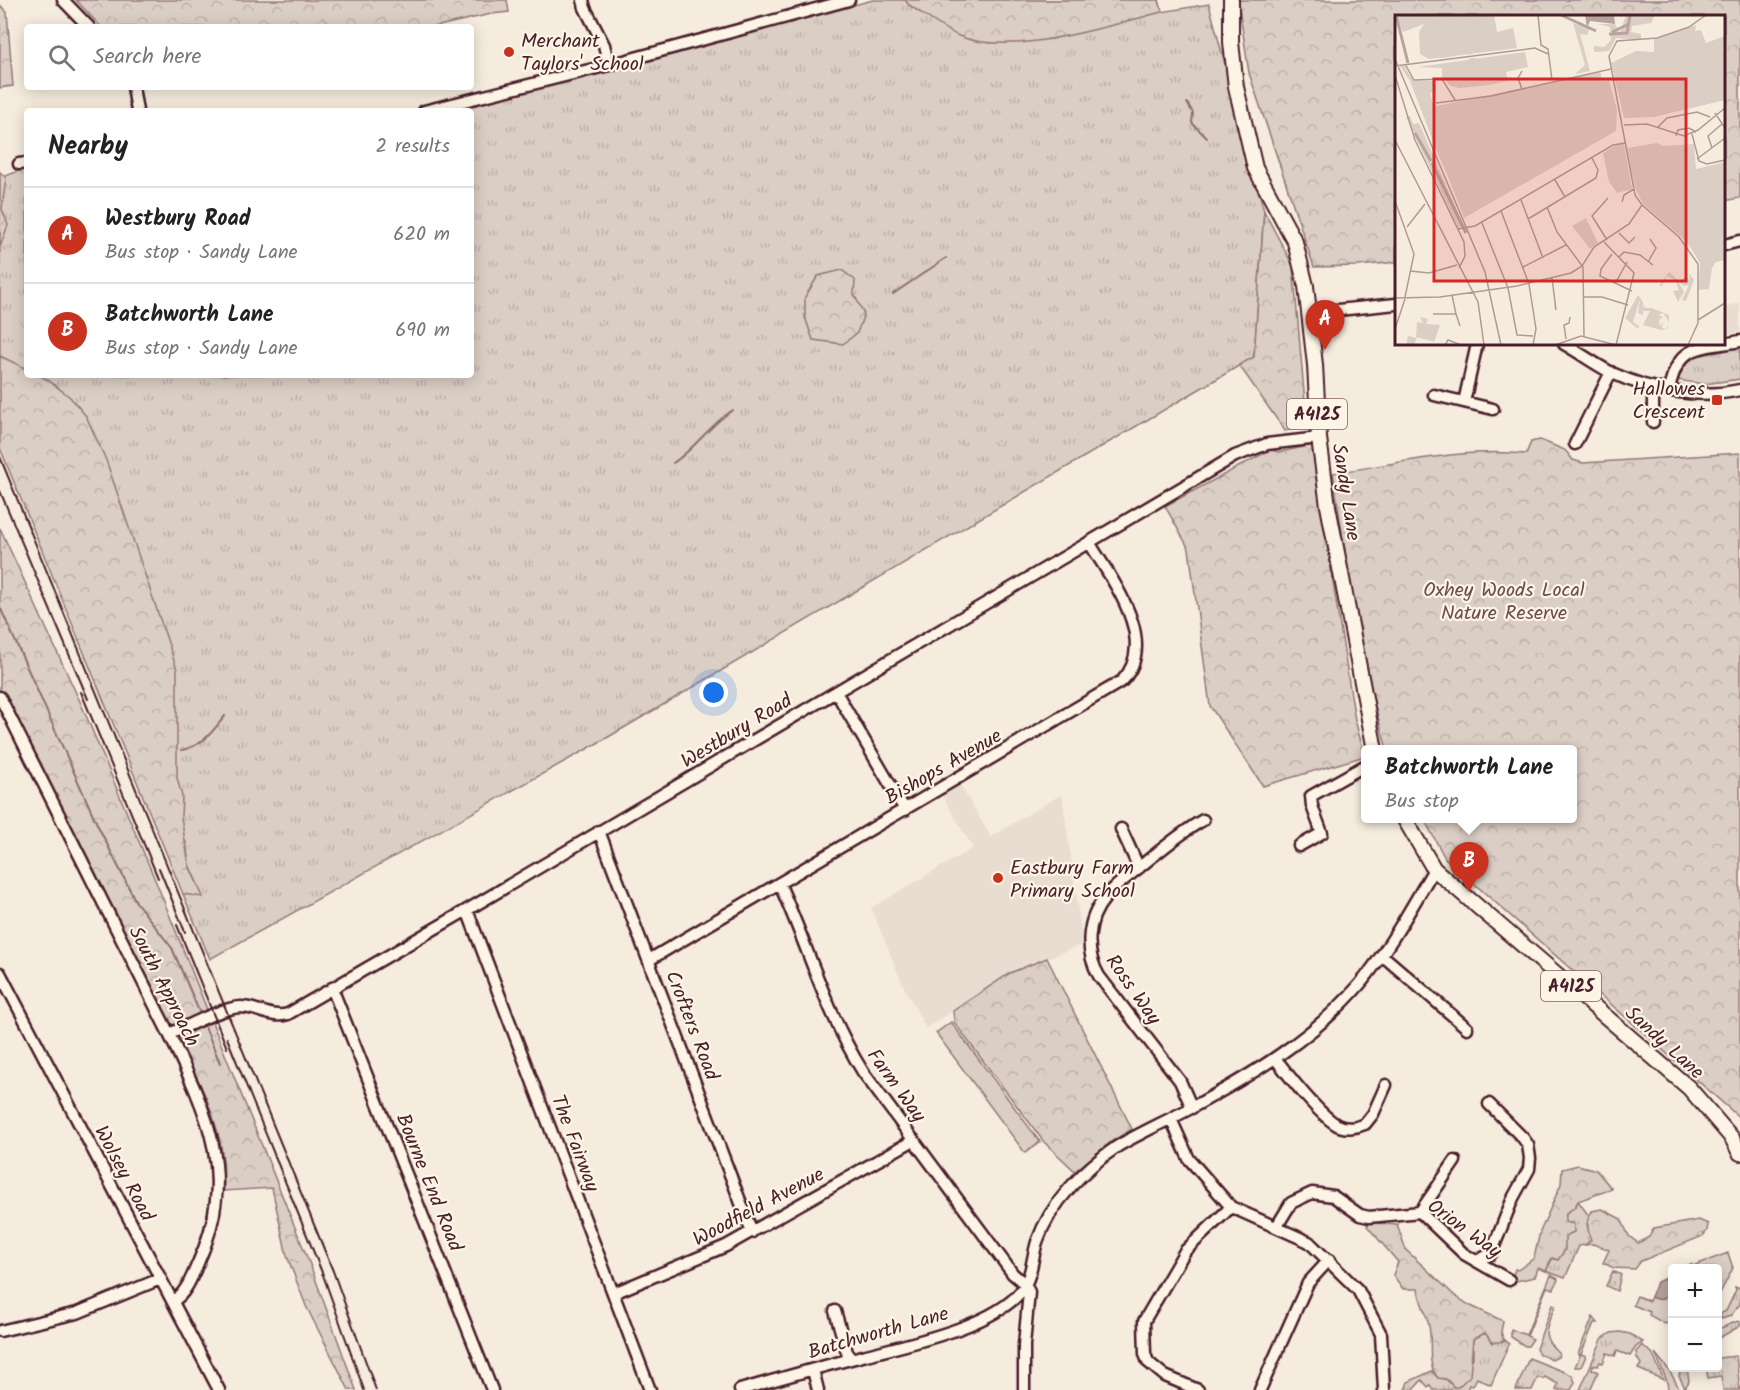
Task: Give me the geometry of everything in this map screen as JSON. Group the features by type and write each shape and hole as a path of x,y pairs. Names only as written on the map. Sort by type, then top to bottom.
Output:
{"main road":[{"name":"Sandy Lane","path":"1231,0 1231,42 1236,87 1255,168 1295,242 1306,286 1315,364 1319,438 1328,506 1374,745"},
{"name":"Sandy Lane","path":"1406,823 1434,869 1689,1088 1732,1138 1740,1152"}],"street":[{"path":"63,0 86,24"},
{"path":"583,0 604,45 609,65"},
{"path":"436,108 609,65 816,5 849,0"},
{"path":"134,90 136,108"},
{"path":"1725,244 1740,242"},
{"path":"1309,313 1395,304"},
{"path":"1725,344 1740,341"},
{"path":"1464,402 1477,345"},
{"path":"1566,345 1611,372 1656,388 1722,394 1740,390"},
{"path":"1670,390 1678,361 1686,353 1720,345"},
{"path":"1575,444 1611,372"},
{"path":"1653,422 1653,399 1656,388"},
{"path":"1434,395 1493,409"},
{"name":"Westbury Road","path":"169,1035 237,1007 248,1007 274,1015 284,1015 467,910 1235,456 1254,447 1319,438"},
{"name":"Bishops Avenue","path":"649,960 1116,686 1131,670 1136,644 1131,618 1089,542"},
{"path":"836,692 905,810"},
{"name":"South Approach","path":"0,697 194,1085 207,1120 215,1149 218,1186 214,1216 202,1255 181,1296 173,1300"},
{"path":"1299,846 1322,833 1312,806 1311,796 1361,767"},
{"name":"Ross Way","path":"1192,1108 1180,1082 1095,969 1090,954 1089,934 1101,903 1106,897 1174,839 1203,820"},
{"path":"1121,829 1139,868"},
{"name":"Crofters Road","path":"599,831 752,1232"},
{"name":"Batchworth Lane","path":"740,1390 849,1359 917,1343 999,1310 1016,1297 1025,1284 1040,1234 1076,1181 1118,1146 1240,1082 1319,1024 1348,997 1382,955 1434,869"},
{"name":"Farm Way","path":"779,883 831,1010 862,1072 1013,1274 1025,1284"},
{"name":"The Fairway","path":"467,910 650,1390"},
{"path":"1382,955 1467,1028"},
{"name":"Wolsey Road","path":"0,973 219,1390"},
{"name":"Bourne End Road","path":"332,988 492,1390"},
{"path":"1275,1058 1302,1091 1337,1125 1344,1127 1365,1124 1373,1114 1386,1085"},
{"path":"1489,1104 1523,1138 1528,1145 1530,1158 1529,1169 1510,1205 1491,1254 1493,1271"},
{"path":"1171,1119 1189,1159 1231,1207 1309,1242 1358,1290 1381,1334 1384,1390"},
{"name":"Woodfield Avenue","path":"614,1293 701,1258 752,1232 914,1140"},
{"path":"1420,1212 1455,1161"},
{"name":"Orion Way","path":"1277,1226 1291,1203 1312,1193 1332,1196 1360,1215 1368,1217 1420,1212 1452,1244 1509,1280"},
{"path":"1198,1390 1165,1376 1148,1362 1144,1345 1144,1321 1185,1251 1231,1207"},
{"path":"1476,1261 1491,1254"},
{"path":"1260,1390 1308,1283 1329,1260"},
{"path":"0,1331 77,1312 160,1279"},
{"path":"1023,1390 1024,1345 1030,1294 1025,1284"},
{"path":"835,1311 849,1359"},
{"path":"813,1370 818,1390"}],"shaded area":[{"path":"1740,303 1740,332 1725,335 1725,307"},
{"name":"Eastbury Farm Primary School","path":"960,785 991,837 1062,794 1083,944 1010,973 926,1028 904,987 871,908 973,848 942,795"},
{"path":"1668,1277 1668,1296 1665,1298 1651,1297 1657,1282"}],"green space":[{"name":"Merchant Taylors' School","path":"76,0 507,0 509,12 447,24 98,24"},
{"path":"873,0 1159,0 1162,12 1209,4 1264,211 1254,357 605,739 210,959 183,894 198,885 189,865 186,843 161,778 0,406 0,178 24,169 24,378 474,378 474,108 457,108"},
{"path":"905,0 1159,0 1162,12 1088,31 1032,42 980,42 946,30"},
{"path":"1238,0 1740,0 1740,198 1725,201 1725,15 1395,15 1395,262 1314,267 1249,73"},
{"path":"0,5 7,12 13,86 0,88"},
{"path":"0,172 6,178 2,209 8,225 0,247"},
{"path":"1264,211 1293,266 1307,426 1285,431 1239,365 1254,357"},
{"path":"842,270 855,280 854,294 864,314 857,333 843,344 813,340 805,317 805,297 818,276"},
{"path":"1740,348 1740,379 1704,384 1676,380 1680,367 1693,355"},
{"path":"0,356 24,368 24,378 44,378 70,397 86,416 106,460 177,669 177,778 182,796 181,817 189,865 203,897 183,894 0,448"},
{"name":"Oxhey Woods Local Nature Reserve","path":"1540,440 1565,450 1573,460 1583,463 1740,453 1740,1118 1445,858 1426,823 1577,823 1577,745 1386,745 1362,647 1333,473 1454,455 1502,452 1526,454 1531,442"},
{"path":"1313,445 1355,720 1362,745 1361,757 1263,786 1210,706 1189,549 1165,506 1270,450 1280,452"},
{"path":"0,528 82,706 208,1012 182,1026 169,1024 0,690"},
{"path":"1047,958 1132,1129 1112,1141 1075,1171 1044,1142 954,1022 953,1011 1010,973"},
{"path":"212,1022 311,1267 356,1390 349,1390 306,1306 287,1256 272,1188 224,1191 223,1159 217,1128 200,1084 179,1042 184,1033"},
{"path":"951,1022 1040,1142 1025,1153 936,1033"},
{"path":"1578,1165 1596,1170 1612,1189 1578,1201 1575,1207 1566,1213 1565,1222 1574,1224 1574,1232 1565,1236 1565,1250 1558,1260 1552,1258 1546,1271 1538,1268 1535,1277 1516,1281 1512,1279 1515,1269 1518,1270 1534,1258 1540,1232 1561,1184 1562,1169"},
{"path":"1578,1201 1589,1216 1587,1224 1591,1240 1579,1246 1565,1278 1546,1271 1571,1223 1565,1222 1566,1213 1575,1207"},
{"path":"1602,1209 1621,1219 1629,1236 1638,1243 1649,1237 1654,1228 1699,1220 1708,1224 1707,1231 1703,1236 1641,1261 1635,1269 1614,1268 1603,1263 1609,1250 1593,1244 1585,1245 1591,1240 1588,1225 1590,1215 1592,1211"},
{"path":"1369,1223 1397,1224 1406,1250 1454,1295 1469,1305 1503,1321 1501,1332 1504,1341 1493,1343 1485,1333 1473,1339 1470,1376 1458,1387 1454,1387 1446,1379 1438,1378 1434,1372 1430,1329 1418,1289 1403,1289 1393,1275 1398,1262 1367,1226"},
{"path":"1728,1253 1733,1268 1722,1289 1722,1264 1698,1264"},
{"path":"1613,1271 1621,1275 1617,1291 1606,1286"},
{"path":"1551,1275 1558,1279 1554,1289 1547,1287 1527,1336 1533,1339 1528,1346 1525,1346 1511,1337 1511,1329 1526,1335"},
{"path":"1735,1287 1740,1289 1740,1304 1730,1316 1722,1319 1722,1313 1726,1311 1736,1290"},
{"path":"1637,1296 1649,1301 1651,1297 1663,1299 1667,1297 1668,1323 1665,1324 1649,1315 1650,1312 1633,1305"},
{"path":"1552,1305 1555,1306 1546,1331 1549,1342 1559,1353 1558,1357 1552,1360 1539,1354 1536,1349"},
{"path":"1593,1317 1598,1323 1594,1323 1581,1354 1586,1356 1581,1367 1575,1367 1580,1355 1578,1354"},
{"path":"1740,1322 1740,1326 1722,1336 1722,1327"},
{"path":"1485,1333 1504,1341 1503,1338 1509,1344 1491,1385 1477,1378 1473,1386 1469,1385 1467,1390 1433,1390 1422,1380 1413,1390 1405,1390 1408,1382 1432,1371 1438,1378 1446,1379 1454,1387 1473,1358 1473,1339"},
{"path":"1611,1333 1630,1334 1643,1342 1630,1356 1617,1351 1615,1356 1607,1353 1603,1363 1600,1362 1598,1366 1593,1365 1592,1369 1598,1372 1590,1390 1580,1390 1602,1339"},
{"path":"1642,1345 1652,1353 1664,1380 1638,1369 1641,1364 1636,1352"},
{"path":"1655,1353 1668,1369 1680,1390 1668,1390 1667,1381"},
{"path":"1736,1356 1740,1390 1723,1390 1721,1376 1708,1378 1707,1372 1722,1372 1722,1358"},
{"path":"1529,1358 1572,1375 1575,1382 1571,1390 1556,1390 1558,1384 1545,1377 1543,1379 1538,1377 1532,1390 1516,1390"},
{"path":"1680,1372 1688,1372 1689,1381 1685,1388 1679,1376"}],"waterway":[{"path":"1187,103 1193,113 1192,123 1207,138"},
{"path":"893,294 946,258"},
{"path":"673,463 733,410"},
{"path":"0,607 98,826 136,902 172,948 201,1016"},
{"path":"181,750 201,742 225,716"},
{"path":"203,1022 220,1063"}],"railway":[{"path":"0,457 333,1271 376,1390"},
{"path":"0,491 88,699"},
{"path":"81,692 158,878"},
{"path":"159,868 185,932"},
{"path":"177,925 227,1048"},
{"path":"227,1038 323,1275 364,1390"}],"place":[{"name":"Merchant Taylors' School","path":"509,52"},
{"name":"Westbury Road","path":"1325,350"},
{"name":"Hallowes Crescent","path":"1717,400"},
{"name":"Eastbury Farm Primary School","path":"998,878"},
{"name":"Batchworth Lane","path":"1469,892"}]}
